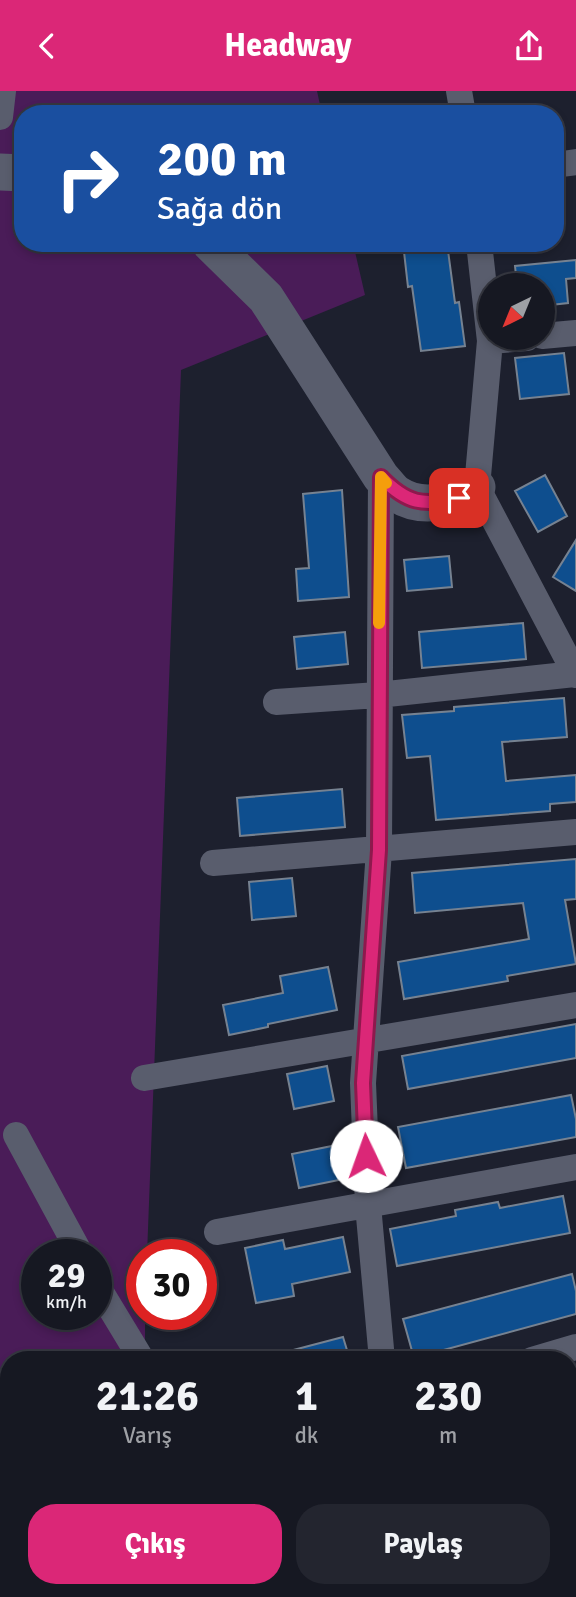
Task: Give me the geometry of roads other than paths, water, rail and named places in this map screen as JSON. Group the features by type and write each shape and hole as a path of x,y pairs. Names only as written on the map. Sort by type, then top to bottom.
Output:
{"street":[{"path":"0,117 3,91"},
{"path":"219,252 266,298 381,477 397,494 416,502 438,503 459,498 477,487"},
{"path":"480,252 482,273"},
{"path":"555,335 576,333"},
{"path":"276,702 378,695 576,674 477,487 489,350"},
{"path":"381,477 379,850 363,1083 368,1205 381,1351"},
{"path":"213,863 576,832"},
{"path":"144,1078 576,1006"},
{"path":"16,1135 72,1239"},
{"path":"217,1232 576,1167"},
{"path":"112,1310 137,1351"}]}
